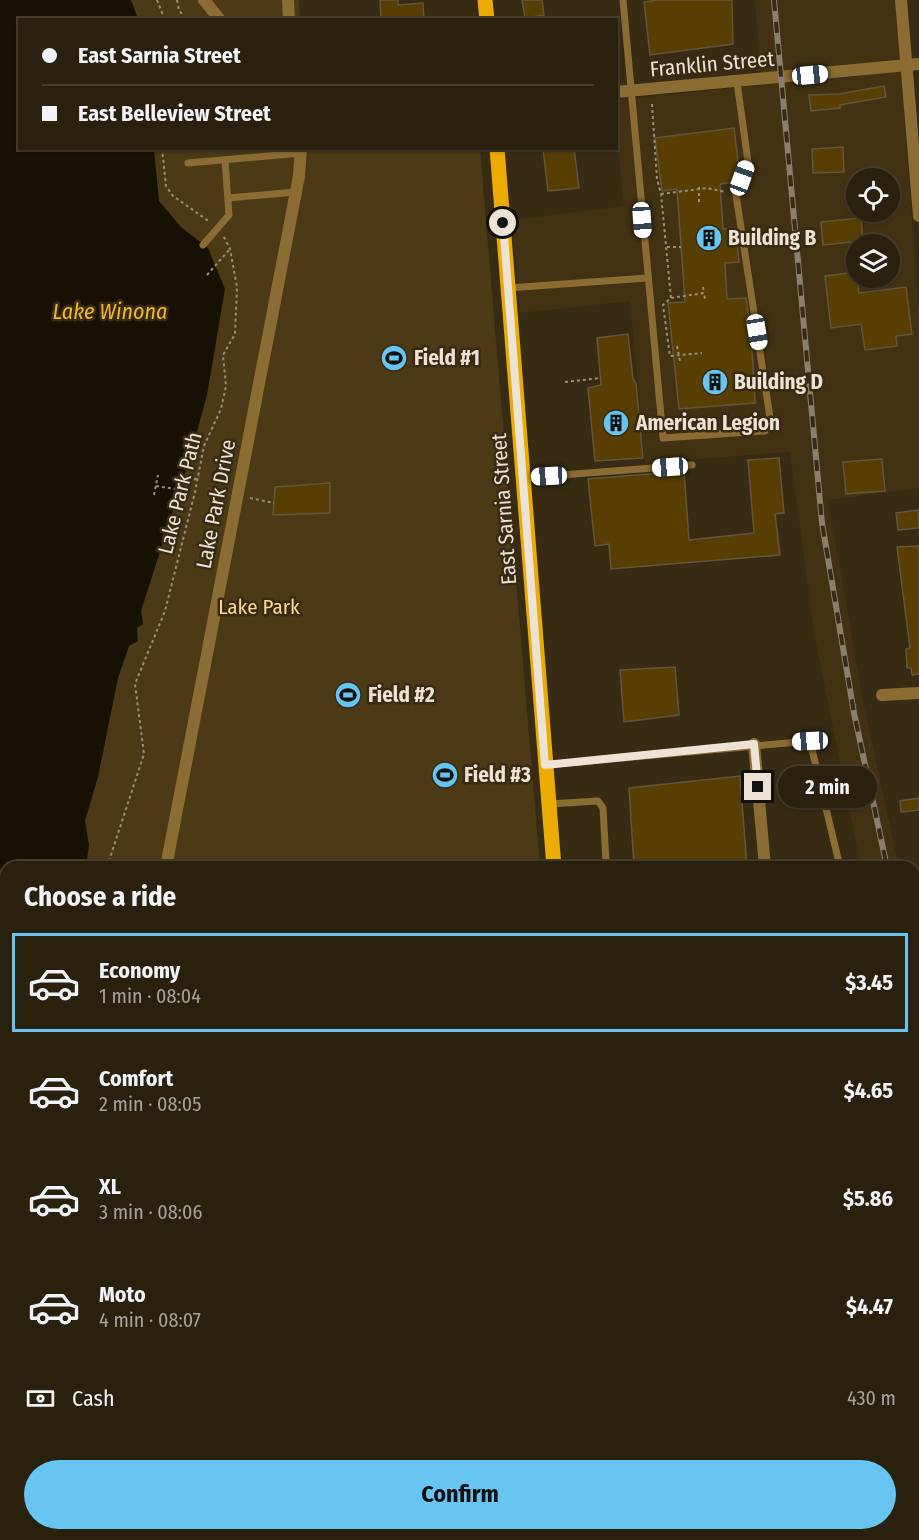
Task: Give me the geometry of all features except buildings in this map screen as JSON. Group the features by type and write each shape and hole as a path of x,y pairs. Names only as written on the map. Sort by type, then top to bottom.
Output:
{"main road":[{"path":"485,0 487,18"},
{"name":"East Sarnia Street","path":"497,150 554,861"}],"street":[{"path":"204,0 218,18"},
{"path":"288,0 290,18"},
{"path":"901,0 913,65 919,216"},
{"name":"Franklin Street","path":"618,92 913,65"},
{"name":"Lake Park Drive","path":"167,861 296,192 301,151"},
{"path":"882,695 919,693"},
{"path":"754,744 764,861"}],"lane":[{"path":"623,0 663,438 765,431 771,424 736,195 748,162 737,82"},
{"path":"188,163 301,151"},
{"path":"203,245 229,215 225,160"},
{"path":"228,198 296,192"},
{"path":"508,288 647,278"},
{"path":"522,478 692,465"},
{"path":"545,765 754,744 810,741 839,861"},
{"path":"549,804 598,801 603,808 606,861"}],"path":[{"path":"157,0 164,18"},
{"path":"177,0 179,10 185,18"},
{"path":"652,104 657,179 661,194 671,298"},
{"name":"Lake Park Path","path":"109,861 144,754 135,684 165,611 199,476 204,446 224,398 223,355 235,334 237,287 230,249 218,229 172,196 166,186 162,150"},
{"path":"699,187 699,202"},
{"path":"661,194 699,187 736,195"},
{"path":"667,247 681,247"},
{"path":"207,275 230,249"},
{"path":"703,287 705,300"},
{"path":"702,353 670,356 663,305 671,298 704,293"},
{"path":"677,346 680,361"},
{"path":"565,382 601,378"},
{"path":"154,495 158,476"},
{"path":"156,486 182,490 199,476"},
{"path":"237,495 274,503"}],"shaded area":[{"path":"755,0 896,0 919,311 919,488 828,500 863,701 898,861 860,861 815,638 790,452 645,463 630,301 520,313 512,220 624,206 618,145 618,100 762,85"}],"green space":[{"name":"Lake Park","path":"0,0 299,0 300,18 18,18 18,150 480,150 539,861 0,861"}],"water":[{"name":"Lake Winona","path":"0,0 131,0 138,18 18,18 18,150 154,150 159,201 181,227 208,248 225,289 207,395 188,464 141,611 143,624 137,628 138,641 129,646 118,678 98,777 85,821 89,845 87,861 0,861"}],"railway":[{"path":"774,0 822,523 854,713 886,861"}],"place":[{"name":"Building B","path":"709,238"},
{"name":"Field #1","path":"394,358"},
{"name":"Building D","path":"715,382"},
{"name":"American Legion","path":"616,423"},
{"name":"Field #2","path":"348,695"},
{"name":"Field #3","path":"445,775"}],"route":[{"path":"503,223 545,765 754,744 758,787"}]}
